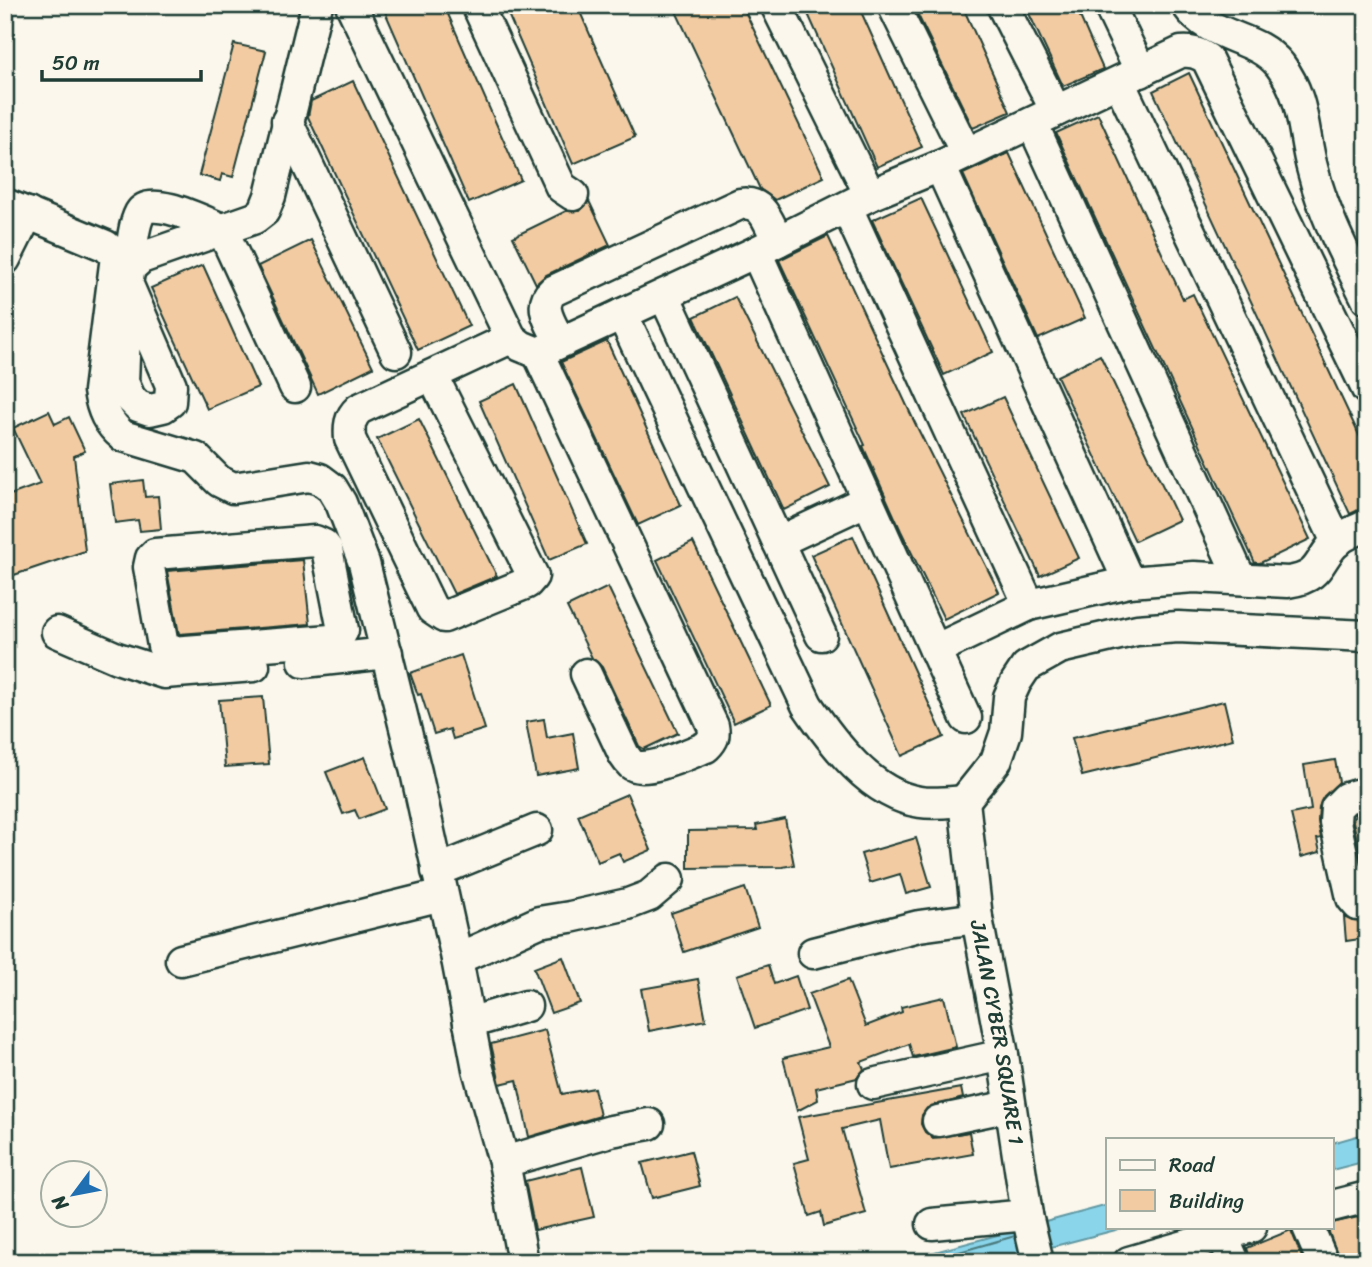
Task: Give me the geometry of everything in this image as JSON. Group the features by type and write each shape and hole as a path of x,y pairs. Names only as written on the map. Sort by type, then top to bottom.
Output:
{"street":[{"path":"295,387 222,229 169,209 148,207 140,214 136,224 129,276 141,258 222,229 256,218 264,211 317,5"},
{"path":"351,5 511,338 521,346 549,348 1181,52 1198,53 1207,59 1367,389"},
{"path":"477,5 561,187 573,195"},
{"path":"776,5 1029,605"},
{"path":"893,5 966,153"},
{"path":"1002,5 1044,117 1240,578"},
{"path":"1109,5 1130,77 1337,542"},
{"path":"1187,5 1211,29 1256,45 1279,64 1304,114 1313,171 1340,243 1367,299"},
{"path":"287,121 396,352"},
{"path":"940,166 1129,582"},
{"path":"586,674 630,764 639,768 651,767 706,747 712,741 715,735 713,726 549,348 545,301 553,291 715,215 740,204 754,203 760,207 767,247 868,500 966,718"},
{"path":"5,258 17,209 106,246 116,256 99,391 101,406 115,430 123,436 196,458 219,481 233,488 309,476 320,479 332,488 351,523 416,772 478,1069 504,1162 523,1262"},
{"path":"664,295 821,635"},
{"path":"622,314 807,705 826,732 848,756 871,778 897,795 921,802 964,801 996,761 1006,732 1009,697 1016,682 1026,667 1060,648 1138,630 1178,627 1367,636"},
{"path":"432,375 533,576 527,583 444,617 432,609 351,439 349,426 353,414 359,409 511,338"},
{"path":"778,542 868,500"},
{"path":"935,650 1029,605 1129,582 1194,577 1298,581 1310,576 1337,542 1367,525"},
{"path":"338,649 343,630 327,549 320,542 161,552 155,554 149,562 163,646 172,652 338,649 387,653"},
{"path":"57,632 117,658 164,673 338,649"},
{"path":"1367,792 1341,803 1336,808 1335,822 1352,898 1358,905 1367,904"},
{"name":"JALAN CYBER SQUARE 1","path":"964,801 977,918 1038,1262"},
{"path":"181,960 439,883 537,830"},
{"path":"457,959 539,922 570,917 649,896 669,879"},
{"path":"813,953 919,926 977,918"},
{"path":"469,1023 526,1006"},
{"path":"873,1084 1003,1055"},
{"path":"938,1121 1010,1106"},
{"path":"504,1162 611,1131 649,1124"},
{"path":"1334,1205 1367,1197"},
{"path":"932,1224 1029,1222"},
{"path":"1308,1228 1323,1262"},
{"path":"1137,1260 1236,1230 1234,1262"}],"water":[{"path":"1367,1133 1367,1161 1334,1169 1334,1142"},
{"path":"1106,1206 1106,1228 1123,1228 994,1262 898,1262"}],"building":[{"path":"382,5 444,5 521,180 469,203"},
{"path":"504,5 577,5 635,137 573,164"},
{"path":"673,5 742,5 824,177 775,200 760,189"},
{"path":"804,5 858,5 922,147 877,167"},
{"path":"913,5 962,5 1010,112 973,128"},
{"path":"1025,5 1075,5 1103,69 1063,86"},
{"path":"234,44 266,51 233,177 222,174 220,181 199,175"},
{"path":"1189,73 1367,452 1367,506 1350,514 1153,91"},
{"path":"353,81 469,326 418,350 308,117 311,101"},
{"path":"1098,114 1183,299 1193,294 1310,539 1260,563 1255,563 1056,133"},
{"path":"1009,153 1085,318 1038,339 963,174"},
{"path":"921,198 993,352 944,375 872,220"},
{"path":"589,201 610,245 546,275 536,284 513,237 566,211 580,211"},
{"path":"828,236 914,421 999,592 944,619 901,531 863,446 865,445 779,260"},
{"path":"311,240 373,367 318,394 258,266"},
{"path":"203,265 258,387 207,409 151,288"},
{"path":"735,297 830,487 784,510 694,317"},
{"path":"607,341 681,505 638,525 561,362"},
{"path":"1100,355 1179,520 1135,541 1057,376"},
{"path":"516,384 587,544 549,560 479,401"},
{"path":"1003,397 1079,558 1040,576 964,415"},
{"path":"49,411 55,424 69,417 85,451 74,456 85,551 5,578 5,497 40,484 13,428"},
{"path":"419,419 497,576 454,594 377,439"},
{"path":"143,480 145,497 158,496 161,529 140,531 138,520 115,523 110,484"},
{"path":"853,536 944,737 902,756 811,555"},
{"path":"693,542 771,705 734,723 657,560"},
{"path":"303,560 310,624 179,634 167,571"},
{"path":"608,587 678,733 644,749 639,746 602,667 592,658 567,607"},
{"path":"461,655 485,729 453,739 450,729 434,734 421,694 418,695 410,673"},
{"path":"263,697 269,764 225,767 219,700"},
{"path":"1224,701 1233,739 1082,776 1072,738"},
{"path":"544,719 547,738 573,733 579,768 536,776 526,722"},
{"path":"365,757 385,809 359,819 355,810 343,814 326,772"},
{"path":"1335,760 1339,782 1324,796 1319,807 1321,838 1317,839 1320,852 1301,857 1291,814 1311,810 1304,765"},
{"path":"627,794 651,850 623,862 619,853 598,862 578,815"},
{"path":"1367,810 1367,868 1363,868 1353,821 1355,814"},
{"path":"785,819 794,865 688,868 688,831 757,830 756,825"},
{"path":"916,838 931,887 906,894 900,874 870,883 861,854"},
{"path":"745,888 758,927 684,952 671,913"},
{"path":"1344,917 1352,921 1367,922 1367,938 1346,941"},
{"path":"563,957 580,1003 551,1013 534,968"},
{"path":"768,965 774,984 796,976 807,1010 755,1028 737,975"},
{"path":"698,979 706,1020 649,1031 641,989"},
{"path":"848,980 866,1026 902,1012 901,1007 944,997 956,1047 913,1057 909,1044 861,1062 864,1069 857,1078 816,1088 818,1100 797,1111 783,1058 829,1047 809,994"},
{"path":"545,1030 562,1094 594,1088 600,1116 529,1137 517,1080 500,1084 491,1044"},
{"path":"961,1088 963,1098 927,1108 922,1115 921,1124 925,1132 933,1138 969,1132 973,1154 889,1169 880,1120 842,1129 866,1214 824,1226 821,1212 809,1216 794,1163 809,1159 798,1117"},
{"path":"691,1151 700,1186 652,1198 642,1163"},
{"path":"582,1167 594,1217 535,1230 525,1181"},
{"path":"1367,1215 1367,1262 1340,1262 1327,1228 1334,1228 1334,1223"},
{"path":"1291,1230 1304,1262 1251,1262 1247,1248"}]}
